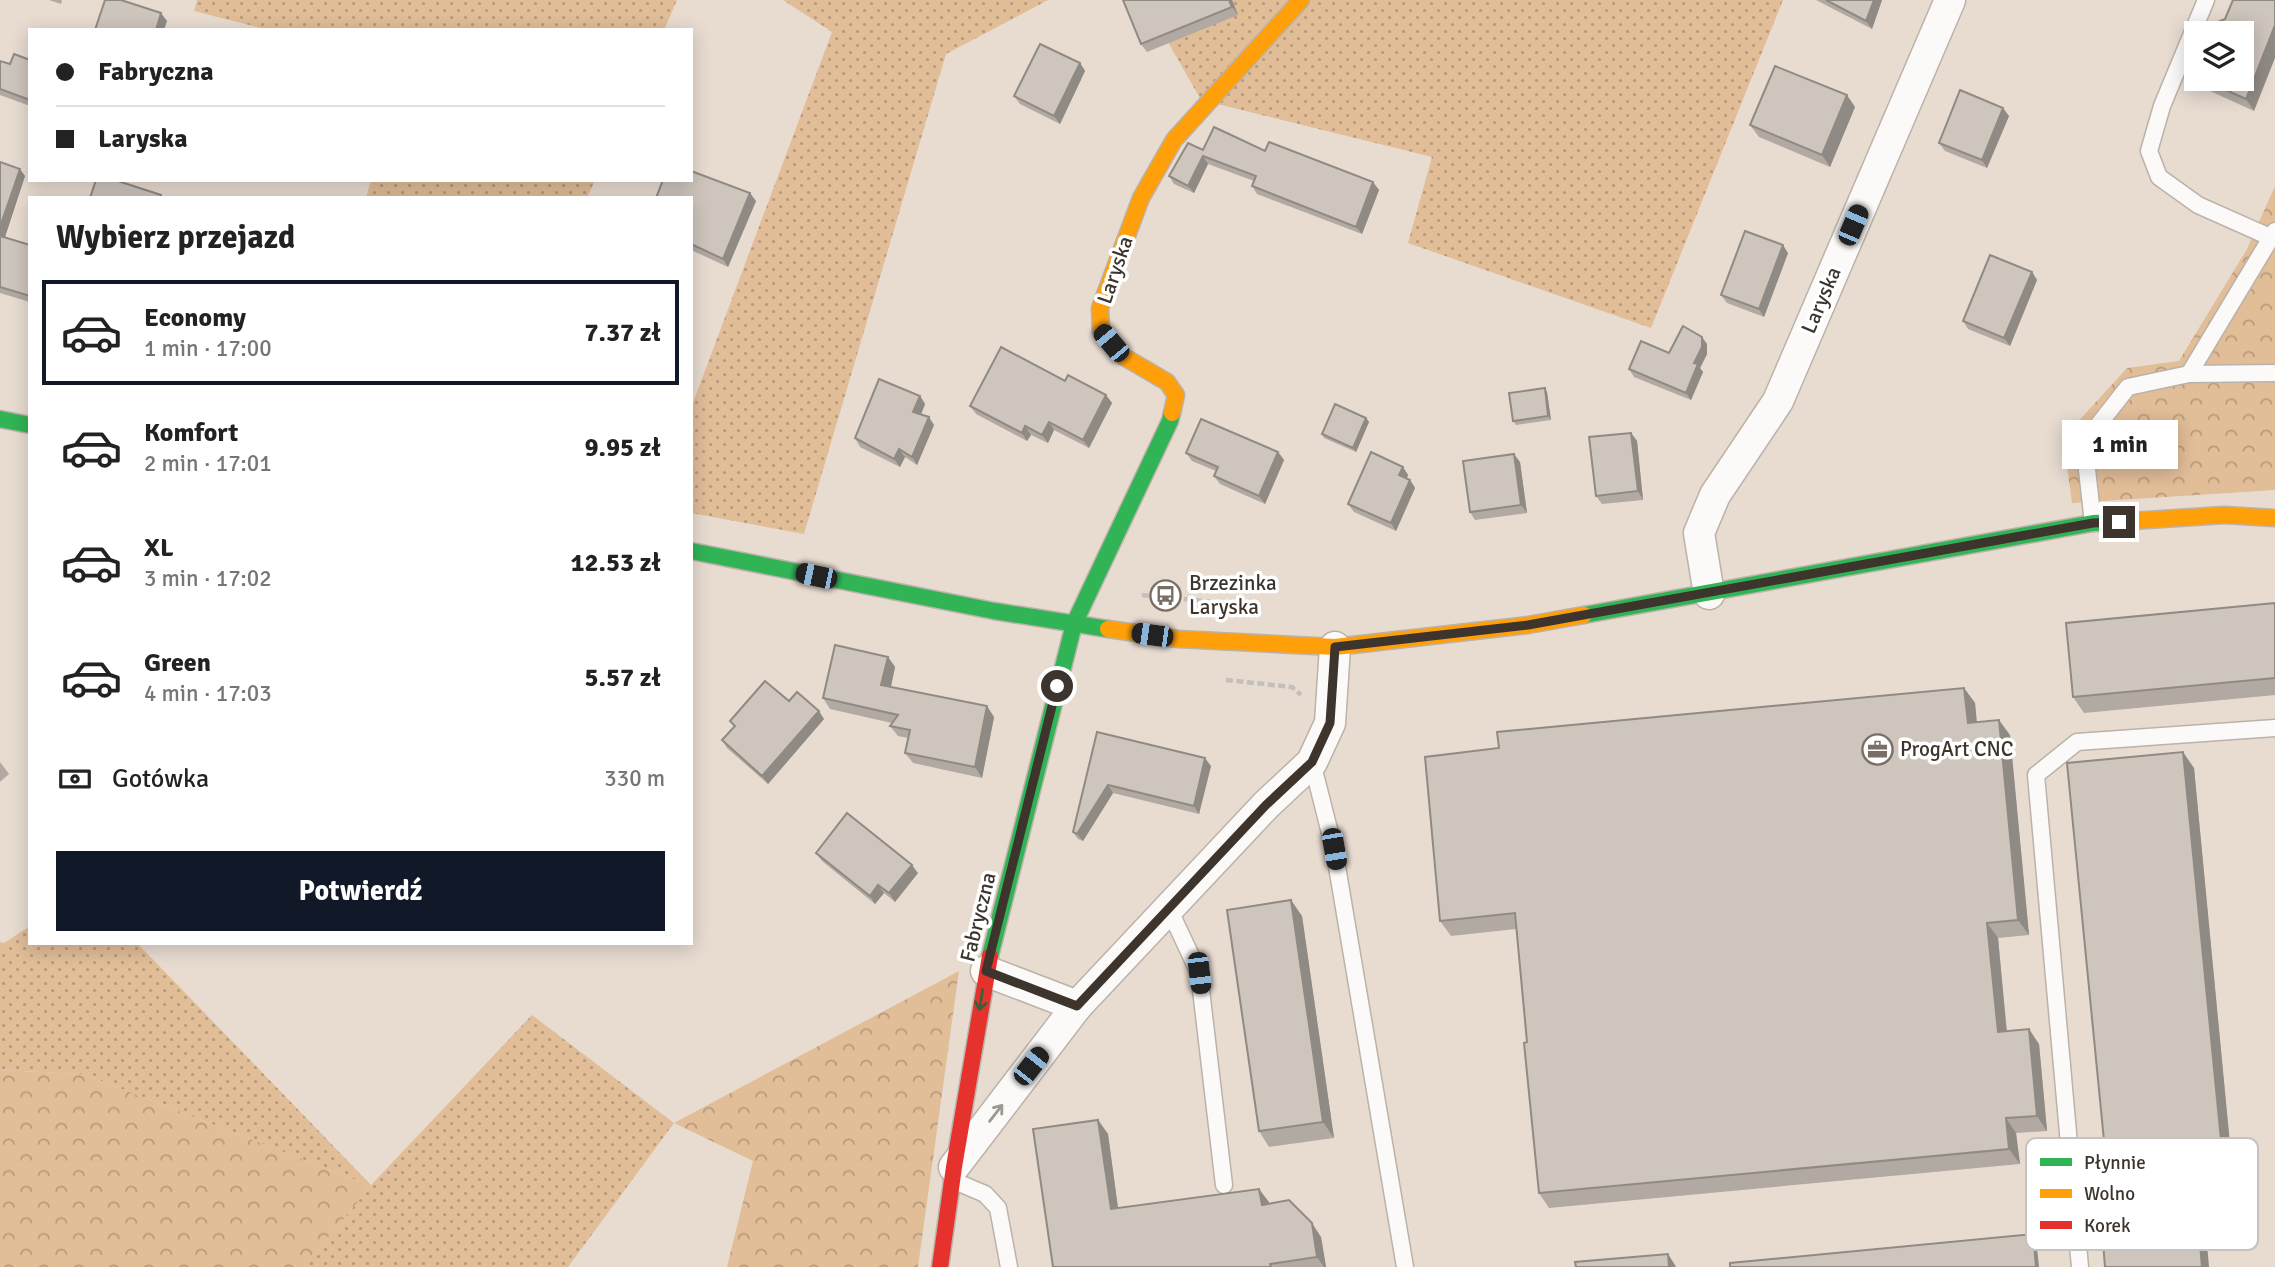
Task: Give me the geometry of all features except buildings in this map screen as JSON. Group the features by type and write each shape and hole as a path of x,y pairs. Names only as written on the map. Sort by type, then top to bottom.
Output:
{"street":[{"name":"Laryska","path":"1074,624 1170,421 1176,394 1167,382 1121,355 1101,331 1100,308 1105,291 1140,198 1174,140 1301,0"},
{"name":"Laryska","path":"1709,594 1699,533 1715,495 1778,401 1950,0"},
{"path":"0,419 28,425"},
{"path":"693,551 994,611 1074,624 1178,639 1335,647 1528,625 2093,523 2224,514 2275,518"},
{"name":"Fabryczna","path":"940,1267 986,971 1074,624"},
{"path":"953,1173 1077,1006 1266,805 1312,762 1330,723 1335,647"},
{"path":"986,971 1077,1006"}],"lane":[{"path":"2189,374 2273,235 2198,205 2160,177 2149,151 2162,106 2207,0"},
{"path":"2093,523 2084,443 2128,387 2189,374 2275,373"},
{"path":"2068,1138 2036,775 2077,742 2275,728"},
{"path":"1312,762 1334,849 1405,1267"},
{"path":"1169,909 1199,973 1224,1185"},
{"path":"953,1173 985,1194 998,1208 1009,1267"}],"green space":[{"path":"197,0 677,0 665,28 261,28 194,11"},
{"path":"783,0 1048,0 946,54 804,534 693,513 693,403 832,32"},
{"path":"1144,0 1783,0 1651,328 1408,243 1432,157 1201,100"},
{"path":"370,182 594,182 588,196 367,196"},
{"path":"2275,186 2275,490 2072,503 2063,438 2127,368 2179,361 2247,249"},
{"path":"28,927 28,945 139,945 371,1185 532,1015 674,1123 568,1267 303,1267 371,1186 83,1074 0,1070 0,942 4,943"},
{"path":"959,971 918,1267 727,1267 753,1161 674,1123"},
{"path":"0,1070 83,1074 371,1186 303,1267 0,1267"}],"traffic: fast":[{"path":"990,956 1074,624 1172,413"},
{"path":"0,419 28,425"},
{"path":"1584,615 2093,523 2116,522"},
{"path":"693,551 994,611 1108,629"}],"traffic: slow":[{"path":"1172,413 1176,395 1167,382 1121,355 1101,331 1100,308 1141,198 1174,140 1301,0"},
{"path":"2116,522 2224,515 2275,518"},
{"path":"1108,629 1178,639 1335,647 1528,625 1584,615"}],"traffic: jam":[{"path":"940,1267 990,956"}],"place":[{"name":"Brzezinka Laryska","path":"1166,595"},
{"name":"ProgArt CNC","path":"1877,749"}],"route":[{"path":"1057,686 986,971 1077,1006 1266,805 1312,762 1330,723 1335,647 1528,625 2093,523 2119,522"}]}
